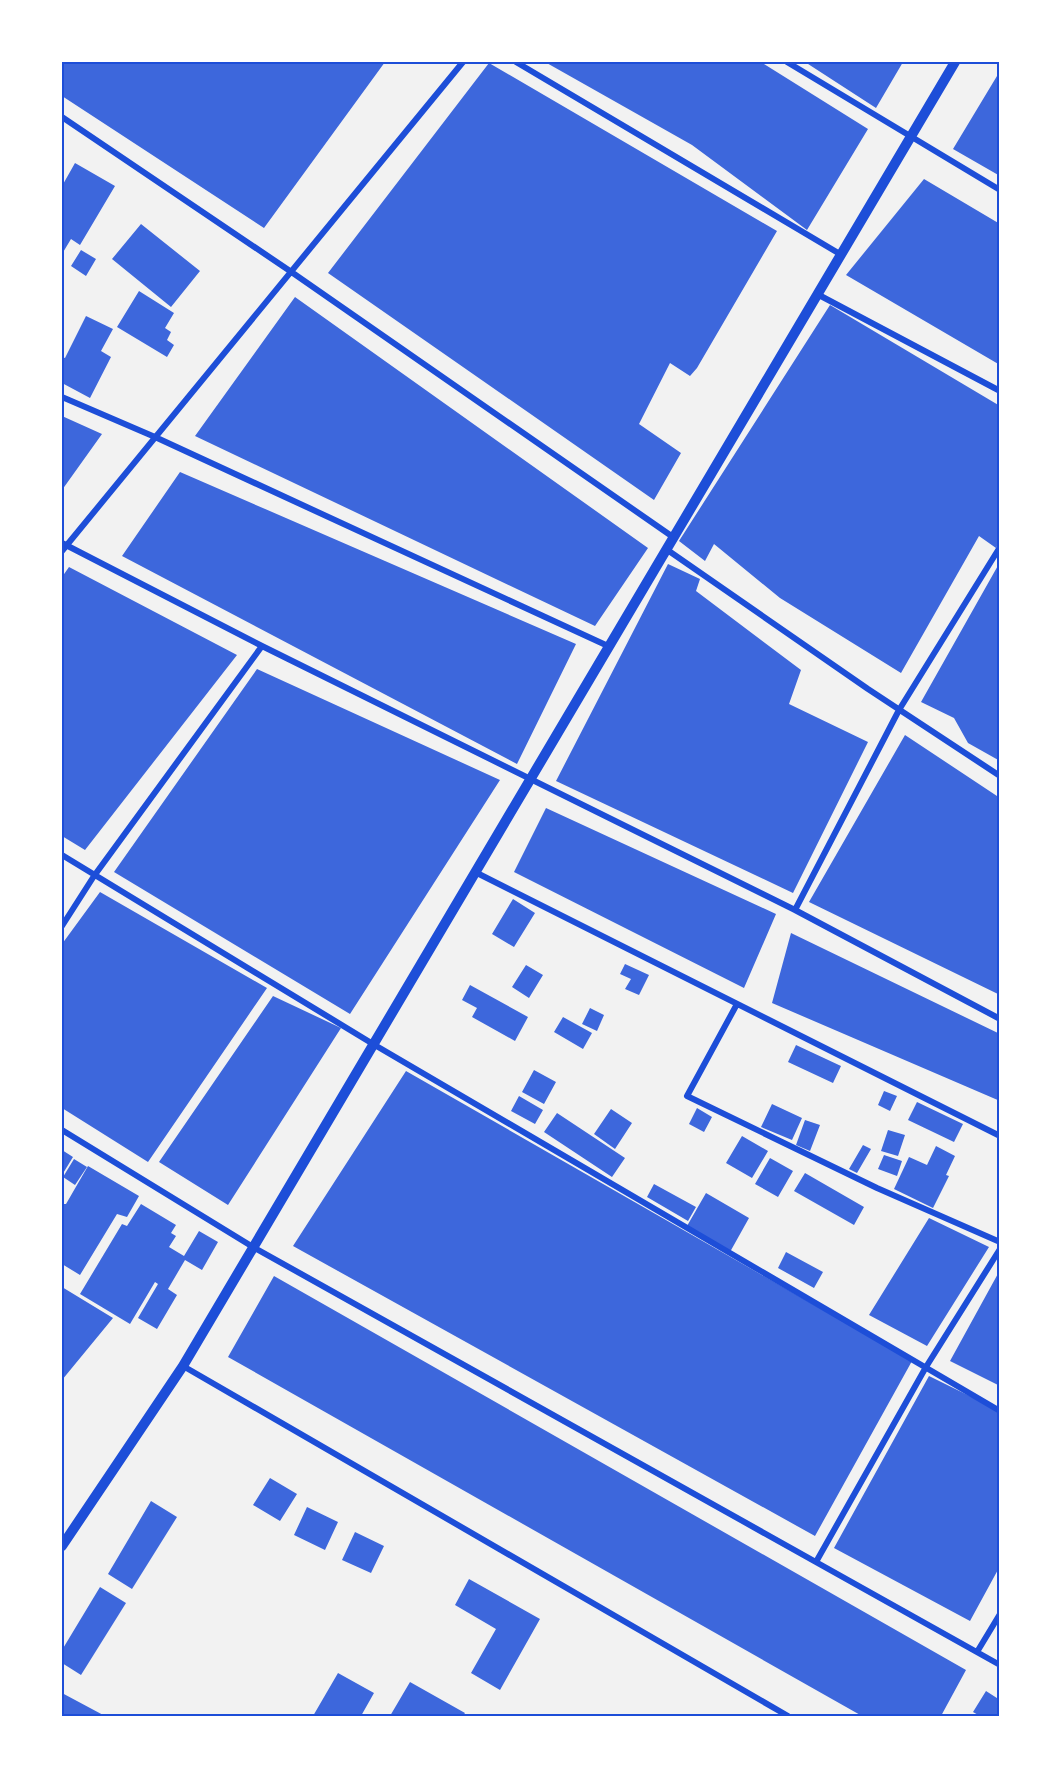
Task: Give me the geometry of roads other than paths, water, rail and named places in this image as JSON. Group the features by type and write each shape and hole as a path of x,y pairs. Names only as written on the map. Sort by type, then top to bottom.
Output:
{"street":[{"path":"463,62 63,546 795,910 999,1019"},
{"path":"516,62 840,254"},
{"path":"787,62 999,190"},
{"path":"62,1546 183,1366 955,62"},
{"path":"62,117 291,271 673,537"},
{"path":"816,294 999,391"},
{"path":"62,397 155,437 608,646"},
{"path":"795,910 899,710 999,547"},
{"path":"666,549 999,776"},
{"path":"62,926 94,876 262,646"},
{"path":"62,855 373,1044 999,1411"},
{"path":"475,872 999,1136"},
{"path":"737,1004 687,1096 877,1188 999,1242"},
{"path":"62,1130 253,1247 999,1665"},
{"path":"816,1562 926,1367 999,1249"},
{"path":"183,1366 788,1716"},
{"path":"977,1652 999,1614"}]}
